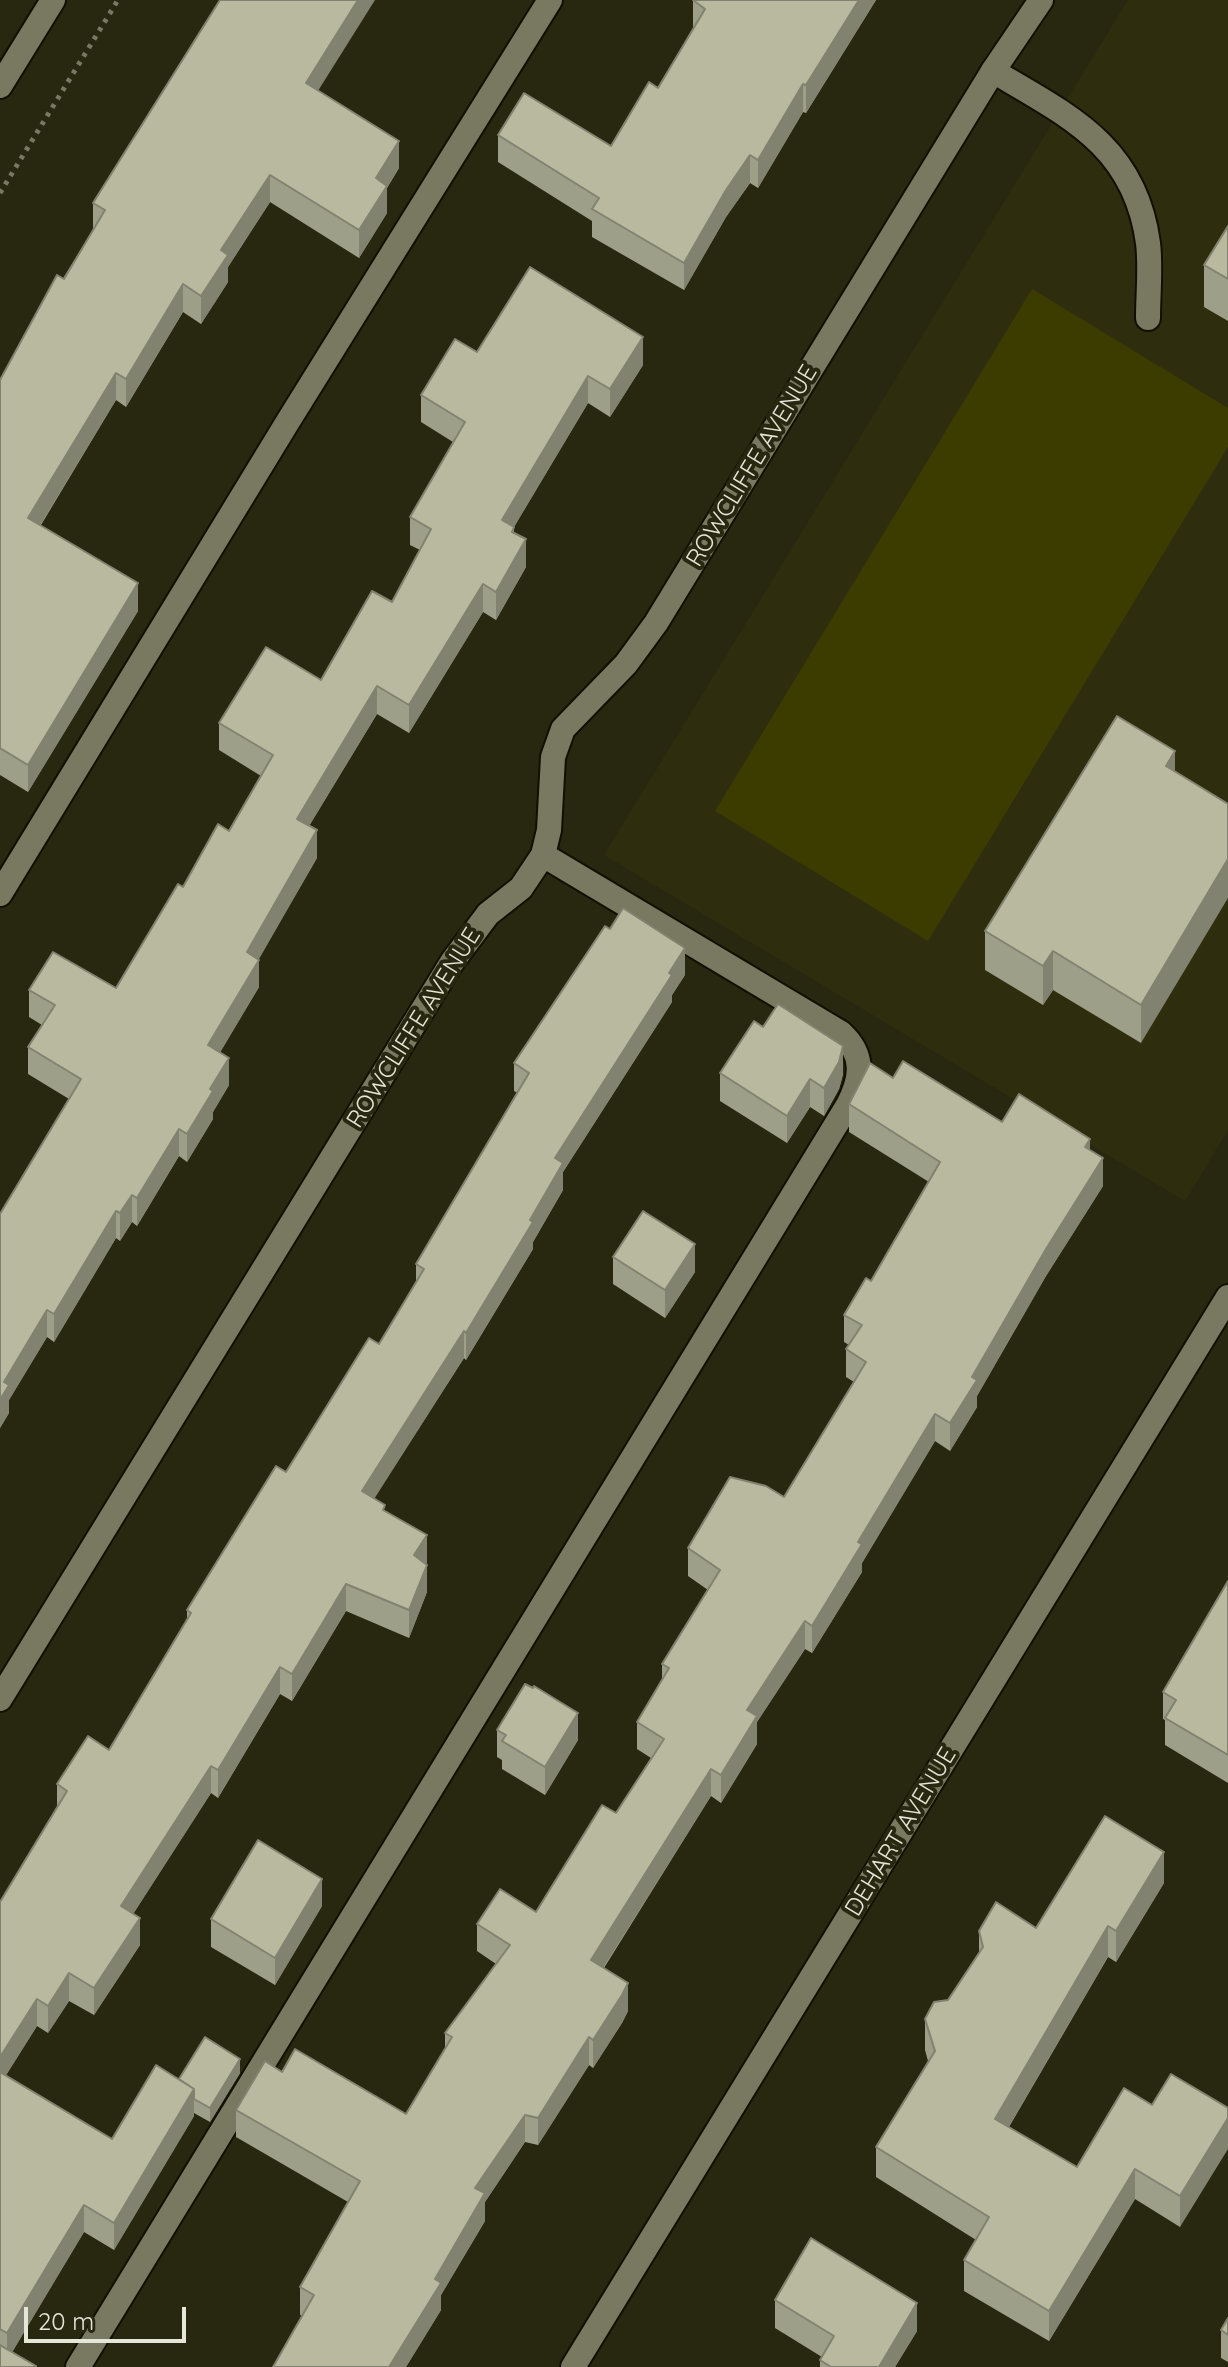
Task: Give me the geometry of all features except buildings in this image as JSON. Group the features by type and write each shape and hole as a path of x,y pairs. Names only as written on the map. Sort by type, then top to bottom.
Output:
{"street":[{"path":"0,86 53,0"},
{"path":"0,894 550,0"},
{"name":"ROWCLIFFE AVENUE","path":"0,1699 452,962 478,924 521,888 543,855 549,830 553,757 563,729 626,664 656,623 993,71 1041,0"},
{"path":"993,71 1086,129 1128,176 1142,214 1148,245 1148,318"},
{"path":"78,2367 832,1133 858,1084 858,1055 841,1033 543,855"},
{"name":"DEHART AVENUE","path":"573,2367 1228,1297"}],"path":[{"path":"0,193 118,0"}],"shaded area":[{"path":"1128,0 1228,0 1228,1130 1185,1201 604,855"},
{"path":"1032,289 1228,408 1228,447 928,941 715,811"}]}
